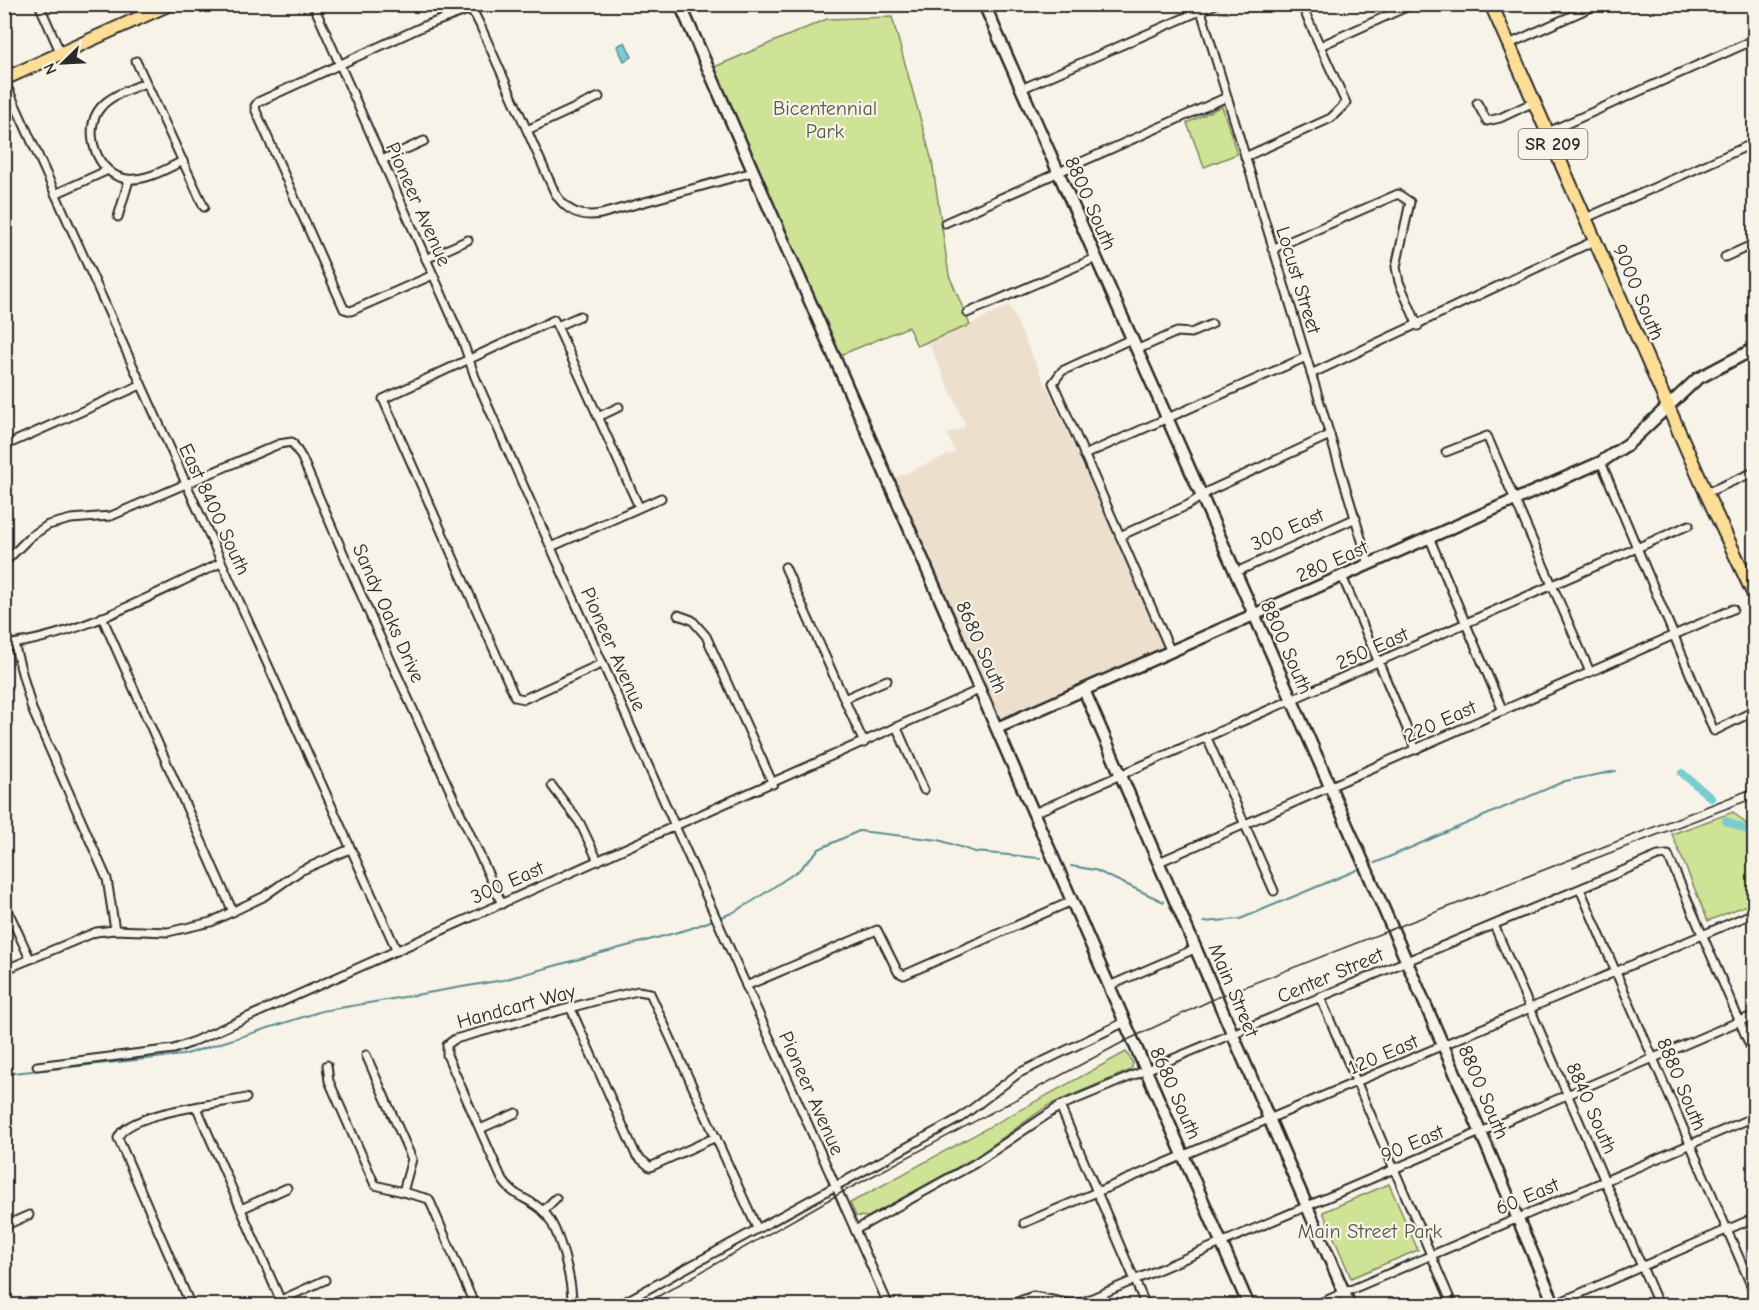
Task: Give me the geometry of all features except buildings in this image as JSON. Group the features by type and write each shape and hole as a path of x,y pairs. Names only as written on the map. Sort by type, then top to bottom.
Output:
{"main road":[{"name":"9000 South","path":"1491,4 1706,493 1755,594"},
{"path":"4,80 170,5"}],"street":[{"path":"39,4 61,54"},
{"name":"Pioneer Avenue","path":"313,4 551,547 889,1305"},
{"name":"8680 South","path":"680,4 1249,1305"},
{"path":"1021,89 1200,7 1216,4"},
{"path":"1245,157 1325,121 1342,110 1346,103 1301,4"},
{"path":"1509,44 1598,4"},
{"name":"8800 South","path":"984,5 1234,573 1408,960 1554,1305"},
{"path":"1320,46 1410,5"},
{"name":"Locust Street","path":"1200,7 1370,564"},
{"path":"433,275 347,311 255,106 258,102 468,10 475,15 555,193 564,206 578,214 593,216 753,172"},
{"path":"1548,132 1755,40"},
{"path":"136,61 204,207"},
{"name":"East 8400 South","path":"4,80 397,951"},
{"path":"145,83 103,104 92,123 92,139 106,171 129,180 146,178 183,161"},
{"path":"527,130 599,97"},
{"path":"945,224 1227,97"},
{"path":"1478,103 1487,121 1500,118 1534,102"},
{"path":"382,160 424,141"},
{"path":"1586,218 1755,143"},
{"path":"55,194 106,171"},
{"path":"118,217 129,180"},
{"path":"1272,249 1398,194 1410,202 1396,267 1399,282 1418,326"},
{"path":"426,259 468,240"},
{"path":"1311,374 1418,326 1596,240"},
{"path":"1725,257 1755,244"},
{"path":"967,313 1096,258"},
{"path":"557,326 580,316"},
{"path":"603,663 518,699 515,697 382,399 555,320 639,507"},
{"path":"1136,350 1178,332 1191,333 1212,324"},
{"path":"1131,339 1062,371 1054,379 1055,389 1171,652"},
{"path":"1668,407 1703,376 1755,349"},
{"path":"1084,455 1305,357"},
{"path":"4,446 141,386"},
{"path":"598,417 619,407"},
{"name":"280 East","path":"998,728 1601,462 1628,444 1668,407"},
{"path":"1120,536 1330,435"},
{"path":"1446,452 1487,436 1590,672"},
{"name":"Sandy Oaks Drive","path":"185,484 279,444 292,442 296,446 502,904"},
{"path":"1601,462 1714,731 1755,711"},
{"path":"1706,493 1755,472"},
{"path":"4,563 30,537 48,525 71,519 111,516 185,484"},
{"path":"551,547 661,498"},
{"name":"300 East","path":"1234,573 1356,518"},
{"name":"250 East","path":"1034,813 1689,525"},
{"path":"1430,537 1503,711"},
{"path":"4,645 59,634 221,563"},
{"path":"785,567 864,743"},
{"path":"1342,576 1416,750"},
{"name":"220 East","path":"1159,862 1733,609"},
{"path":"678,615 692,620 706,636 773,784"},
{"path":"102,617 233,912"},
{"path":"14,644 32,709 107,879 115,930"},
{"path":"844,699 887,680"},
{"name":"300 East","path":"37,1066 174,1049 677,827 981,689"},
{"name":"Main Street","path":"1084,690 1350,1305"},
{"path":"897,728 924,790"},
{"path":"1207,738 1274,891"},
{"path":"552,786 580,823 598,861"},
{"path":"4,970 87,935 115,930 153,933 184,930 233,912 263,897 300,871 350,849"},
{"name":"Center Street","path":"855,1230 974,1164 1060,1106 1658,856 1668,855 1703,935"},
{"name":"8880 South","path":"1580,889 1755,1292"},
{"path":"746,986 877,930 898,972 904,975 1072,901"},
{"path":"4,902 30,959"},
{"name":"120 East","path":"1024,1223 1098,1194 1755,914"},
{"name":"8840 South","path":"1494,925 1659,1305"},
{"path":"1703,935 1755,1054"},
{"path":"1109,986 1197,948"},
{"name":"Handcart Way","path":"543,1211 518,1197 505,1185 447,1055 447,1045 459,1038 638,991 650,993 716,1137"},
{"path":"1320,997 1453,1305"},
{"path":"572,1009 636,1155 644,1165 650,1167 716,1137 757,1228"},
{"name":"90 East","path":"1006,1305 1033,1296 1071,1304 1083,1302 1755,1015"},
{"path":"617,1305 960,1118 1019,1073 1125,1022"},
{"path":"366,1055 412,1160 404,1191"},
{"path":"327,1065 329,1080 375,1185 429,1199 476,1305"},
{"path":"190,1305 120,1148 120,1134 127,1127 146,1119 246,1098"},
{"path":"1060,1106 1146,1305"},
{"path":"197,1108 282,1303 325,1280"},
{"path":"480,1130 516,1113"},
{"name":"60 East","path":"1313,1305 1755,1117"},
{"path":"241,1209 287,1188"},
{"path":"556,1198 543,1211 553,1227 572,1285 572,1305"},
{"path":"4,1226 29,1215"},
{"path":"1554,1305 1755,1218"}],"shaded area":[{"path":"1009,305 1168,652 992,724 885,482 955,452 947,434 966,426 928,341 970,325"}],"green space":[{"name":"Bicentennial Park","path":"892,17 932,161 949,275 970,325 917,346 908,327 831,359 705,71 827,19"},
{"path":"1222,106 1237,154 1204,167 1187,123"},
{"path":"1733,812 1754,831 1754,902 1708,921 1672,834"},
{"path":"1126,1052 1133,1063 1131,1070 1049,1105 974,1158 868,1217 856,1216 850,1203"},
{"name":"Main Street Park","path":"1389,1184 1418,1250 1351,1278 1323,1212"}],"water":[{"path":"625,42 632,57 624,61 617,46"}],"waterway":[{"path":"1375,863 1565,781 1616,771"},
{"path":"1682,773 1711,798"},
{"path":"1726,821 1754,833"},
{"path":"4,1074 183,1055 322,1011 503,980 689,929 732,913 753,901 799,870 819,849 859,831 939,840 975,852 1040,858"},
{"path":"1071,866 1095,870 1164,902"},
{"path":"1204,922 1240,919 1357,870"}],"tram line":[{"path":"641,1306 839,1194 1125,1041 1218,997 1754,788"},
{"path":"1573,867 1754,798"}]}
